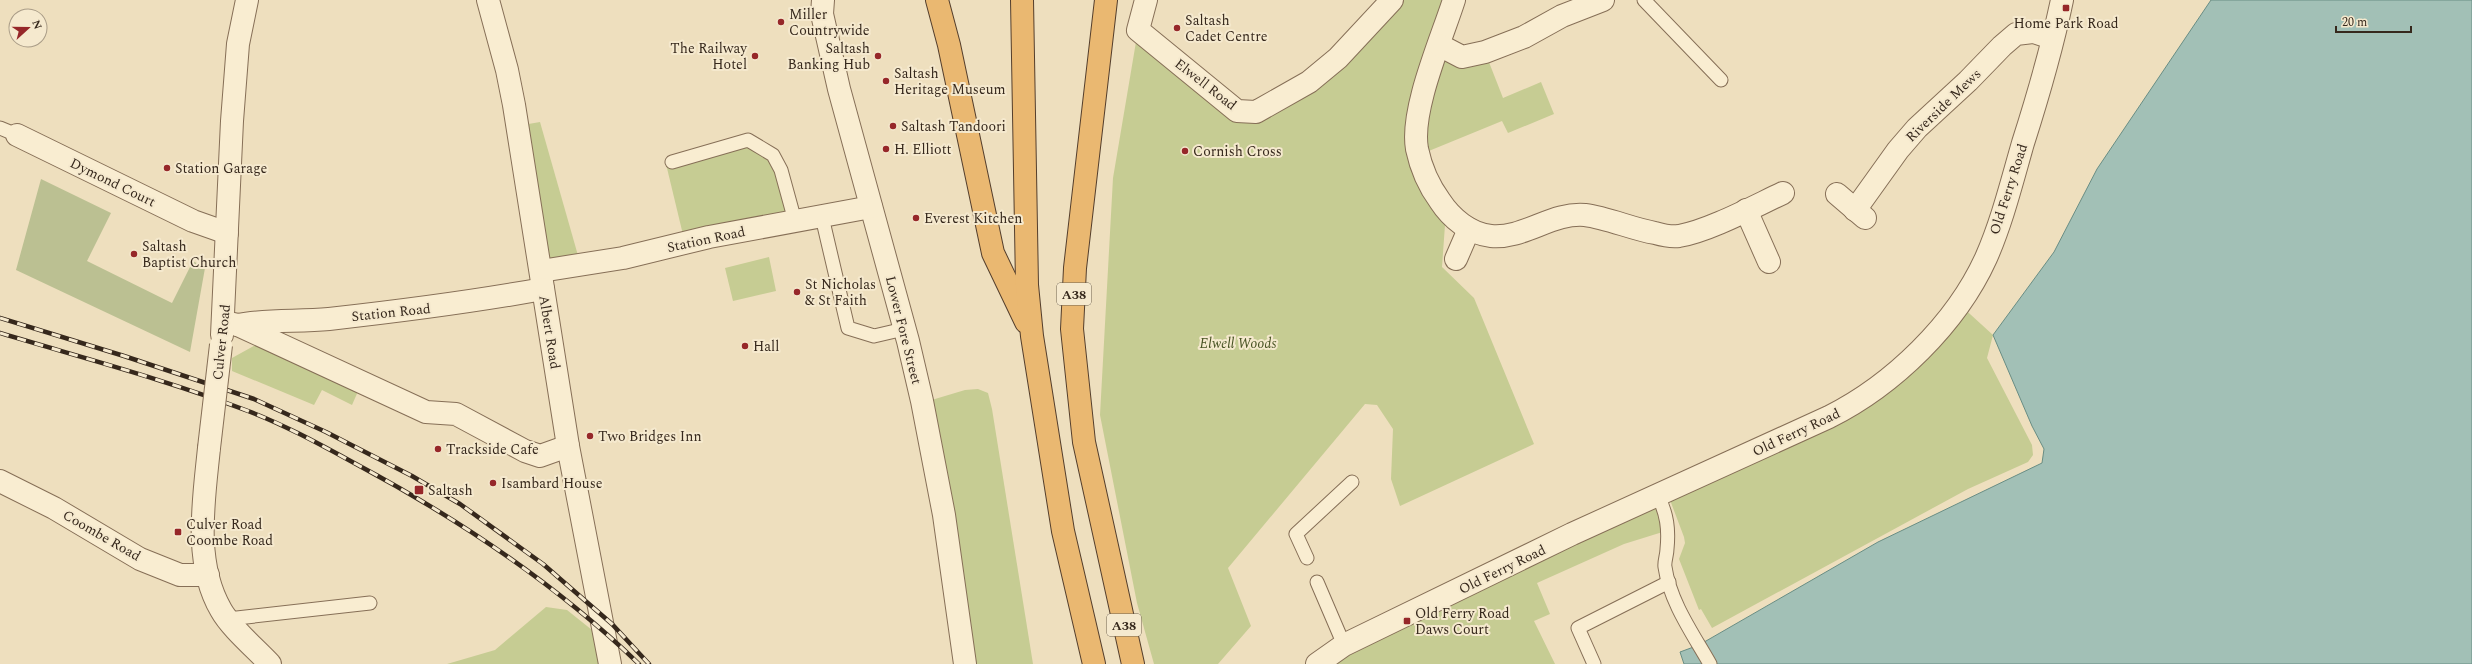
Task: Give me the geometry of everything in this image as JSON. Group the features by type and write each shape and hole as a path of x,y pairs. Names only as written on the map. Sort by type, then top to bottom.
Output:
{"highway":[{"name":"A38","path":"937,0 949,45 993,253 1032,336"},
{"name":"A38","path":"1022,0 1027,285 1032,336 1063,531 1094,664"},
{"name":"A38","path":"1106,0 1075,268 1072,329 1084,442 1133,664"}],"street":[{"name":"Culver Road","path":"247,0 238,51 227,233 231,324 221,345 202,521 208,574 220,610 270,664"},
{"name":"Albert Road","path":"488,0 507,70 568,446 610,664"},
{"name":"Lower Fore Street","path":"823,0 822,14 839,89 872,207 922,401 944,515 965,664"},
{"name":"Elwell Road","path":"1146,0 1138,30 1236,111 1256,112 1309,82 1338,58 1392,0"},
{"path":"1454,0 1440,45 1428,74 1419,118 1417,148 1423,170 1433,191 1446,212 1469,229 1491,236 1532,229 1564,216 1585,215 1656,234 1678,236 1746,210 1783,193"},
{"path":"1440,45 1462,57 1485,52 1524,37 1562,16 1603,0"},
{"name":"Old Ferry Road","path":"1317,664 1344,645 1572,534 1658,496 1854,405 1880,387 1895,374 1959,304 1986,258 2009,192 2036,102 2059,3"},
{"name":"Riverside Mews","path":"1837,194 1860,214 1898,150 1917,128 1968,81 2002,46 2016,34 2034,32 2052,38"},
{"name":"Dymond Court","path":"9,132 193,221 227,233"},
{"name":"Station Road","path":"231,324 261,320 326,319 439,307 623,258 709,237 872,207"},
{"path":"1746,210 1769,262"},
{"path":"1456,259 1469,229"},
{"path":"231,324 426,412 456,414 525,451 540,456 568,446"},
{"name":"Coombe Road","path":"0,481 54,508 140,559 180,575 208,574"}],"lane":[{"path":"1644,0 1721,80"},
{"path":"672,162 748,140 772,156 781,170 795,221"},
{"path":"822,217 848,328 874,336 904,329"},
{"path":"1307,558 1296,534 1352,482"},
{"path":"1658,496 1666,512 1669,530 1665,566 1669,582 1684,618 1710,664"},
{"path":"1317,582 1344,645"},
{"path":"1594,664 1578,628 1669,582"},
{"path":"228,619 370,603"}],"green space":[{"name":"Elwell Woods","path":"1392,0 1454,0 1440,45 1485,52 1503,98 1541,82 1554,114 1508,133 1502,121 1419,155 1446,211 1442,267 1474,298 1534,444 1400,506 1391,479 1393,429 1377,405 1365,404 1228,568 1251,626 1218,664 1154,664 1137,603 1100,415 1113,178 1138,30 1256,112"},
{"path":"540,122 581,266 541,271 517,126"},
{"path":"748,140 773,155 795,221 685,243 666,164"},
{"path":"41,179 111,213 87,261 172,303 193,261 205,268 190,352 16,270"},
{"path":"769,257 776,291 733,301 725,268"},
{"path":"1959,304 1993,335 1987,358 2032,445 2033,455 2028,462 1968,489 1712,628 1701,609 1699,610 1679,559 1685,543 1684,537 1667,492 1829,417"},
{"path":"259,343 359,389 352,405 322,390 314,405 232,371 232,358"},
{"path":"978,389 988,393 992,409 1033,664 965,664 925,402 965,390"},
{"path":"1658,496 1669,530 1624,544 1537,583 1550,614 1534,621 1555,664 1318,664"},
{"path":"546,607 567,610 592,630 599,664 447,664 495,650"}],"water":[{"path":"2211,0 2472,0 2472,664 1684,664 1680,652 1699,645 1878,542 2042,463 2044,449 2032,426 1993,335 2054,252 2097,169"}],"railway":[{"path":"0,318 124,356 254,399 326,432 412,476 460,504 543,564 612,624 649,664"},
{"path":"0,333 187,389 262,417 289,429 394,485 468,530 504,554 574,607 639,664"}],"place":[{"name":"Home Park Road","path":"2066,8"},
{"name":"Miller Countrywide","path":"781,22"},
{"name":"Saltash Cadet Centre","path":"1177,28"},
{"name":"The Railway Hotel","path":"755,56"},
{"name":"Saltash Banking Hub","path":"878,56"},
{"name":"Saltash Heritage Museum","path":"886,81"},
{"name":"Saltash Tandoori","path":"893,126"},
{"name":"H. Elliott","path":"886,149"},
{"name":"Cornish Cross","path":"1185,151"},
{"name":"Station Garage","path":"167,168"},
{"name":"Everest Kitchen","path":"916,218"},
{"name":"Saltash Baptist Church","path":"134,254"},
{"name":"St Nicholas & St Faith","path":"797,292"},
{"name":"Hall","path":"745,346"},
{"name":"Two Bridges Inn","path":"590,436"},
{"name":"Trackside Cafe","path":"438,449"},
{"name":"Isambard House","path":"493,483"},
{"name":"Saltash","path":"419,490"},
{"name":"Culver Road Coombe Road","path":"178,532"},
{"name":"Old Ferry Road Daws Court","path":"1407,621"}]}
